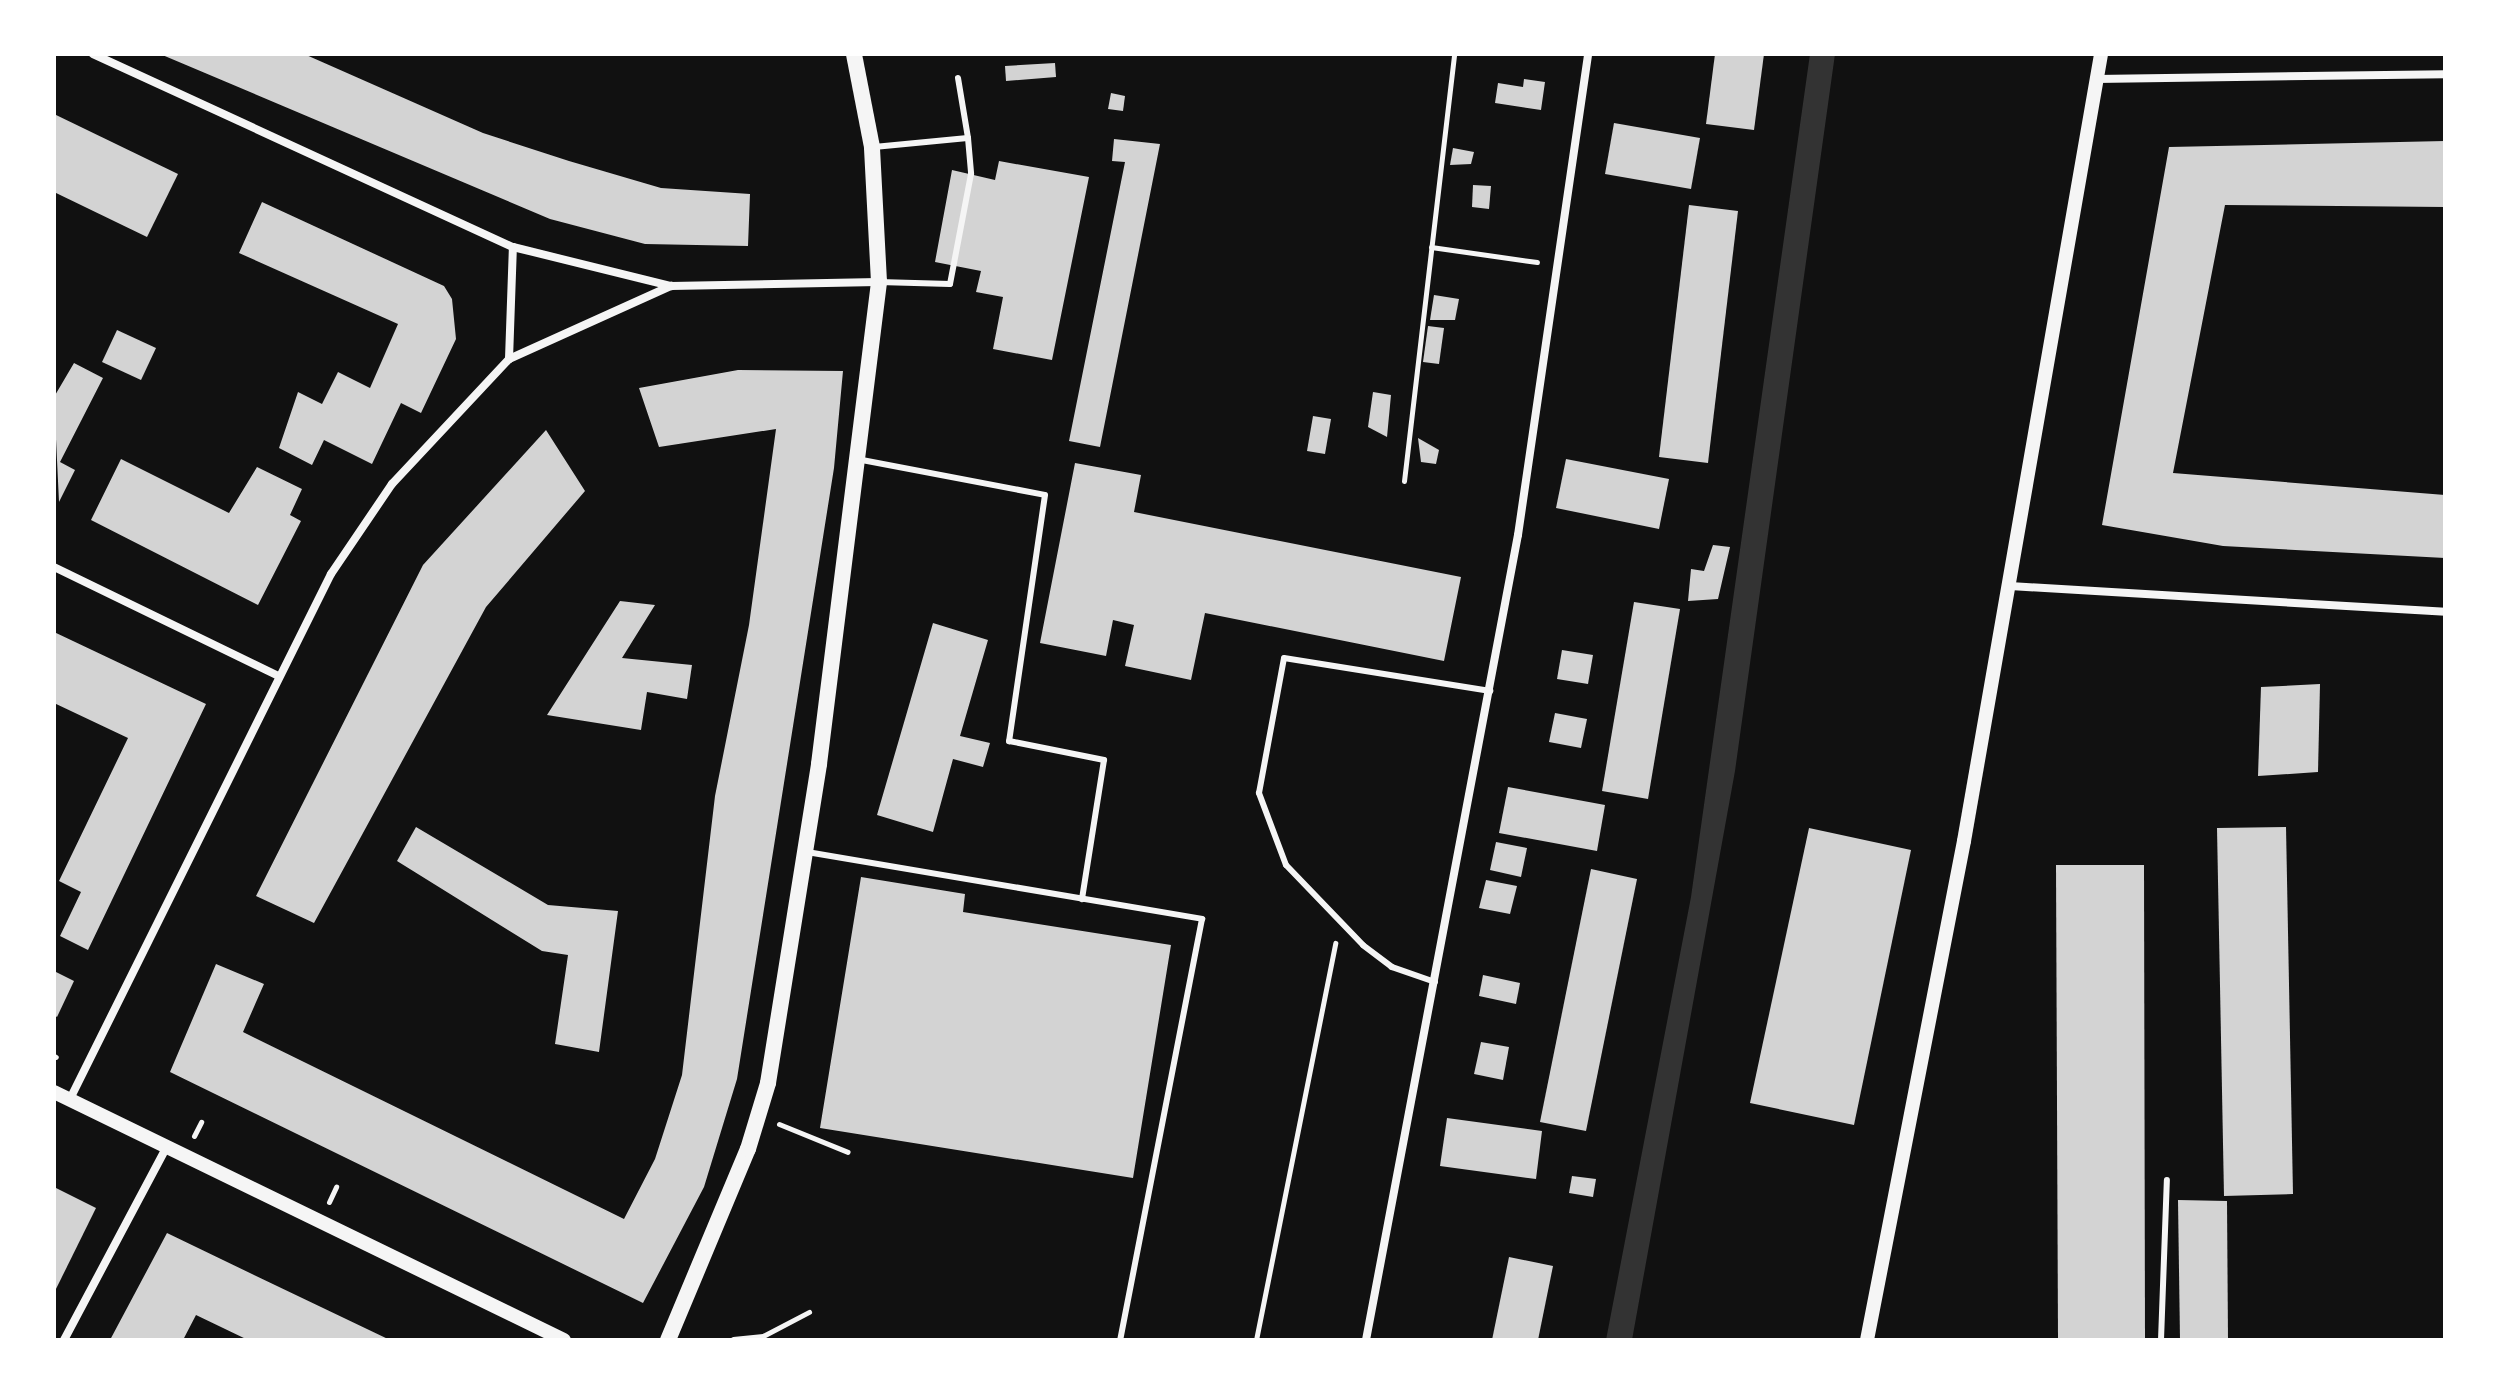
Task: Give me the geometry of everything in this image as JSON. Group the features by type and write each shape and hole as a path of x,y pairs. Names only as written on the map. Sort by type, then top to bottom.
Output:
{"main road":[{"path":"668,1340 758,1120 807,852 862,460 879,282 872,147 854,54"}],"street":[{"path":"93,54 513,247 671,286 879,282"},
{"path":"1366,1340 1437,983 1490,691 1558,265 1588,54"},
{"path":"1867,1340 2010,586 2101,54"},
{"path":"2096,79 2445,74"},
{"path":"509,359 513,247"},
{"path":"70,1099 331,574 392,484 509,359 671,286"},
{"path":"54,567 278,676"},
{"path":"2010,586 2445,612"},
{"path":"54,1092 564,1340"},
{"path":"64,1340 167,1146"}],"lane":[{"path":"879,282 950,284 971,174 958,78"},
{"path":"872,147 968,138"},
{"path":"862,460 1045,495 1009,741 1104,760 1082,899"},
{"path":"1437,983 1392,967 1339,923 1286,865 1259,793 1284,658 1490,691"},
{"path":"807,852 1202,919 1120,1340"},
{"path":"2161,1340 2167,1180"}],"path":[{"path":"1404,481 1454,54"},
{"path":"1431,247 1558,265"},
{"path":"1256,1340 1339,923"},
{"path":"787,1126 848,1152"},
{"path":"733,1339 763,1336 809,1312"}],"shaded area":[{"path":"1810,54 1835,54 1735,771 1632,1340 1606,1340 1691,897"}],"building":[{"path":"160,54 304,54 483,133 569,161 661,188 750,194 748,246 645,244 550,219"},
{"path":"1715,54 1764,54 1754,130 1706,124"},
{"path":"1055,63 1056,77 1006,81 1005,66"},
{"path":"1524,79 1545,82 1541,110 1495,103 1498,83 1523,87"},
{"path":"1111,93 1125,96 1123,111 1108,109"},
{"path":"54,114 178,174 147,237 54,192"},
{"path":"1614,123 1700,138 1691,189 1605,174"},
{"path":"1114,139 1160,144 1100,447 1069,441 1125,162 1112,161"},
{"path":"2445,141 2445,207 2225,205 2173,473 2445,495 2445,558 2223,546 2102,525 2169,147"},
{"path":"1453,148 1474,152 1471,164 1450,165"},
{"path":"999,161 1089,177 1052,360 993,349 1003,297 976,292 981,271 935,262 952,170 995,180"},
{"path":"1473,185 1491,186 1489,209 1472,207"},
{"path":"262,202 444,286 452,299 456,339 421,413 401,403 372,464 324,440 312,465 279,448 298,392 322,404 338,372 370,388 398,324 239,253"},
{"path":"1689,205 1738,211 1708,463 1659,457"},
{"path":"1434,295 1459,299 1455,320 1430,320"},
{"path":"1428,326 1444,328 1439,364 1423,362"},
{"path":"117,330 156,348 141,380 102,362"},
{"path":"74,363 103,378 60,462 75,470 59,502 54,397"},
{"path":"738,370 843,371 834,468 737,1079 704,1187 643,1303 170,1072 216,964 264,984 243,1032 624,1219 655,1159 682,1075 715,796 749,625 776,429 659,447 639,388"},
{"path":"1373,392 1391,395 1387,437 1368,427"},
{"path":"1313,416 1331,419 1325,454 1307,451"},
{"path":"546,430 585,491 486,607 314,923 256,896 423,565"},
{"path":"1418,438 1439,450 1436,464 1421,462"},
{"path":"121,459 229,513 257,467 302,489 290,515 301,521 258,605 91,520"},
{"path":"1566,459 1669,479 1659,529 1556,508"},
{"path":"1075,463 1141,475 1134,512 1461,577 1444,661 1205,613 1191,680 1125,666 1134,625 1113,620 1106,656 1040,643"},
{"path":"1713,545 1730,547 1718,599 1688,601 1691,569 1704,571"},
{"path":"620,601 655,605 622,658 692,665 687,699 647,692 641,730 547,715"},
{"path":"1634,602 1680,609 1648,799 1602,791"},
{"path":"933,623 988,640 960,736 990,743 983,767 953,759 933,832 877,815"},
{"path":"54,632 206,704 88,950 60,936 81,892 59,881 128,738 54,703"},
{"path":"1562,650 1593,655 1588,684 1557,679"},
{"path":"2320,684 2318,772 2258,776 2261,687"},
{"path":"1555,713 1587,719 1581,748 1549,742"},
{"path":"1508,787 1605,805 1597,851 1499,833"},
{"path":"416,827 548,905 618,911 599,1052 555,1044 568,955 542,951 397,861"},
{"path":"2286,827 2293,1194 2224,1196 2217,828"},
{"path":"1809,828 1911,850 1854,1125 1750,1103"},
{"path":"1496,842 1527,848 1521,877 1490,870"},
{"path":"2056,865 2144,865 2145,1340 2058,1340"},
{"path":"1591,869 1637,879 1586,1131 1540,1122"},
{"path":"861,877 965,894 963,912 1171,945 1133,1178 820,1128"},
{"path":"1486,880 1517,886 1510,914 1479,908"},
{"path":"54,971 74,981 57,1017 54,1015"},
{"path":"1483,975 1520,983 1516,1004 1479,996"},
{"path":"1481,1042 1509,1047 1503,1080 1474,1074"},
{"path":"1447,1118 1542,1131 1536,1179 1440,1166"},
{"path":"1572,1176 1596,1179 1593,1197 1569,1193"},
{"path":"54,1187 96,1208 54,1293"},
{"path":"2178,1200 2227,1201 2228,1340 2180,1340"},
{"path":"167,1233 390,1340 248,1340 196,1315 183,1340 110,1340"},
{"path":"1509,1257 1553,1266 1538,1340 1492,1340"}]}
